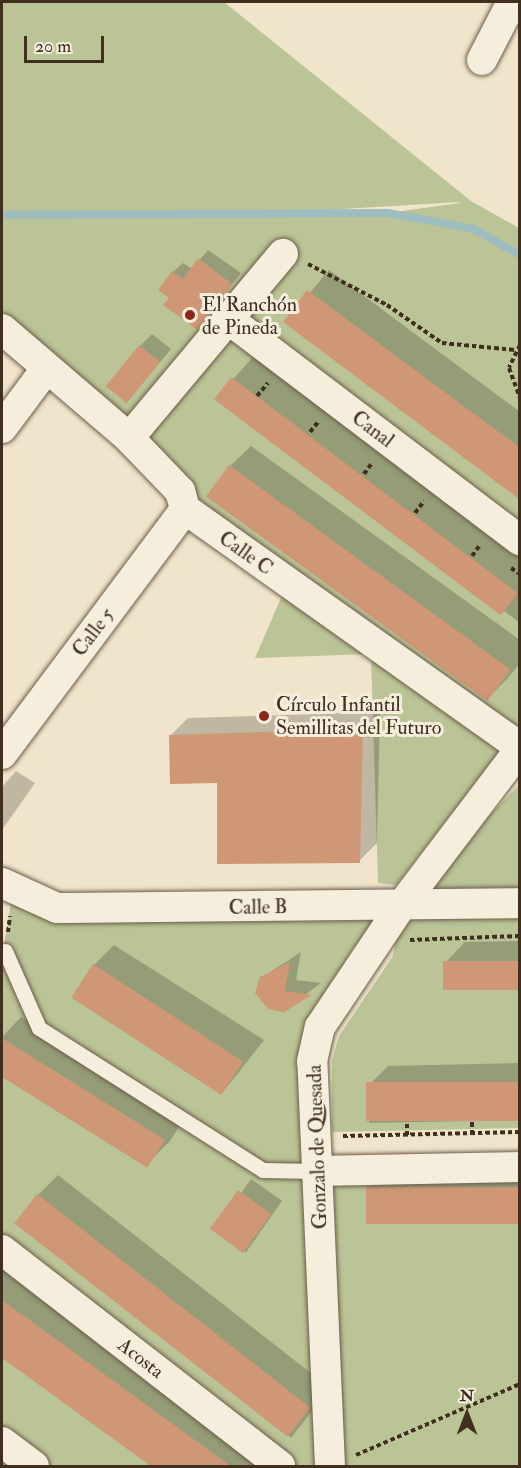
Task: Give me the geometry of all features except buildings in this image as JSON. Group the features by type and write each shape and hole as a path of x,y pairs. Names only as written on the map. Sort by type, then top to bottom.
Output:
{"street":[{"path":"482,60 512,2"},
{"path":"129,438 227,318 284,254"},
{"name":"Canal","path":"227,318 519,540"},
{"name":"Calle C","path":"2,329 129,438 180,491 185,509 519,748"},
{"path":"2,428 46,369"},
{"name":"Calle 5","path":"2,754 185,509"},
{"name":"Gonzalo de Quesada","path":"330,1466 312,1061 320,1028 401,906 519,748"},
{"name":"Calle B","path":"7,886 57,908 519,903"},
{"path":"317,1171 519,1167"},
{"name":"Acosta","path":"2,1250 280,1467"},
{"path":"2,1442 34,1467"}],"lane":[{"path":"5,951 39,1028 263,1170 317,1171"}],"path":[{"path":"284,254 334,275 442,344 515,350"},
{"path":"519,345 515,350 510,382 519,398"},
{"path":"5,951 7,886"},
{"path":"377,941 519,936"},
{"path":"315,1137 519,1132"},
{"path":"330,1466 519,1384"}],"green space":[{"path":"2,2 224,2 471,201 519,228 519,727 396,885 378,883 371,654 255,658 284,591 2,329","holes":["460,203 388,213 276,213"]},
{"path":"519,785 519,1128 332,1132 332,1061 339,1036 393,956 401,907 354,947 315,1018 300,1059 300,1134 317,1171 519,1167 519,1466 2,1466 2,958 13,890 58,908 401,906"}],"waterway":[{"path":"2,215 388,213 474,229 520,255"}],"place":[{"name":"El Ranchón de Pineda","path":"190,315"},
{"name":"Círculo Infantil Semillitas del Futuro","path":"264,716"}]}
